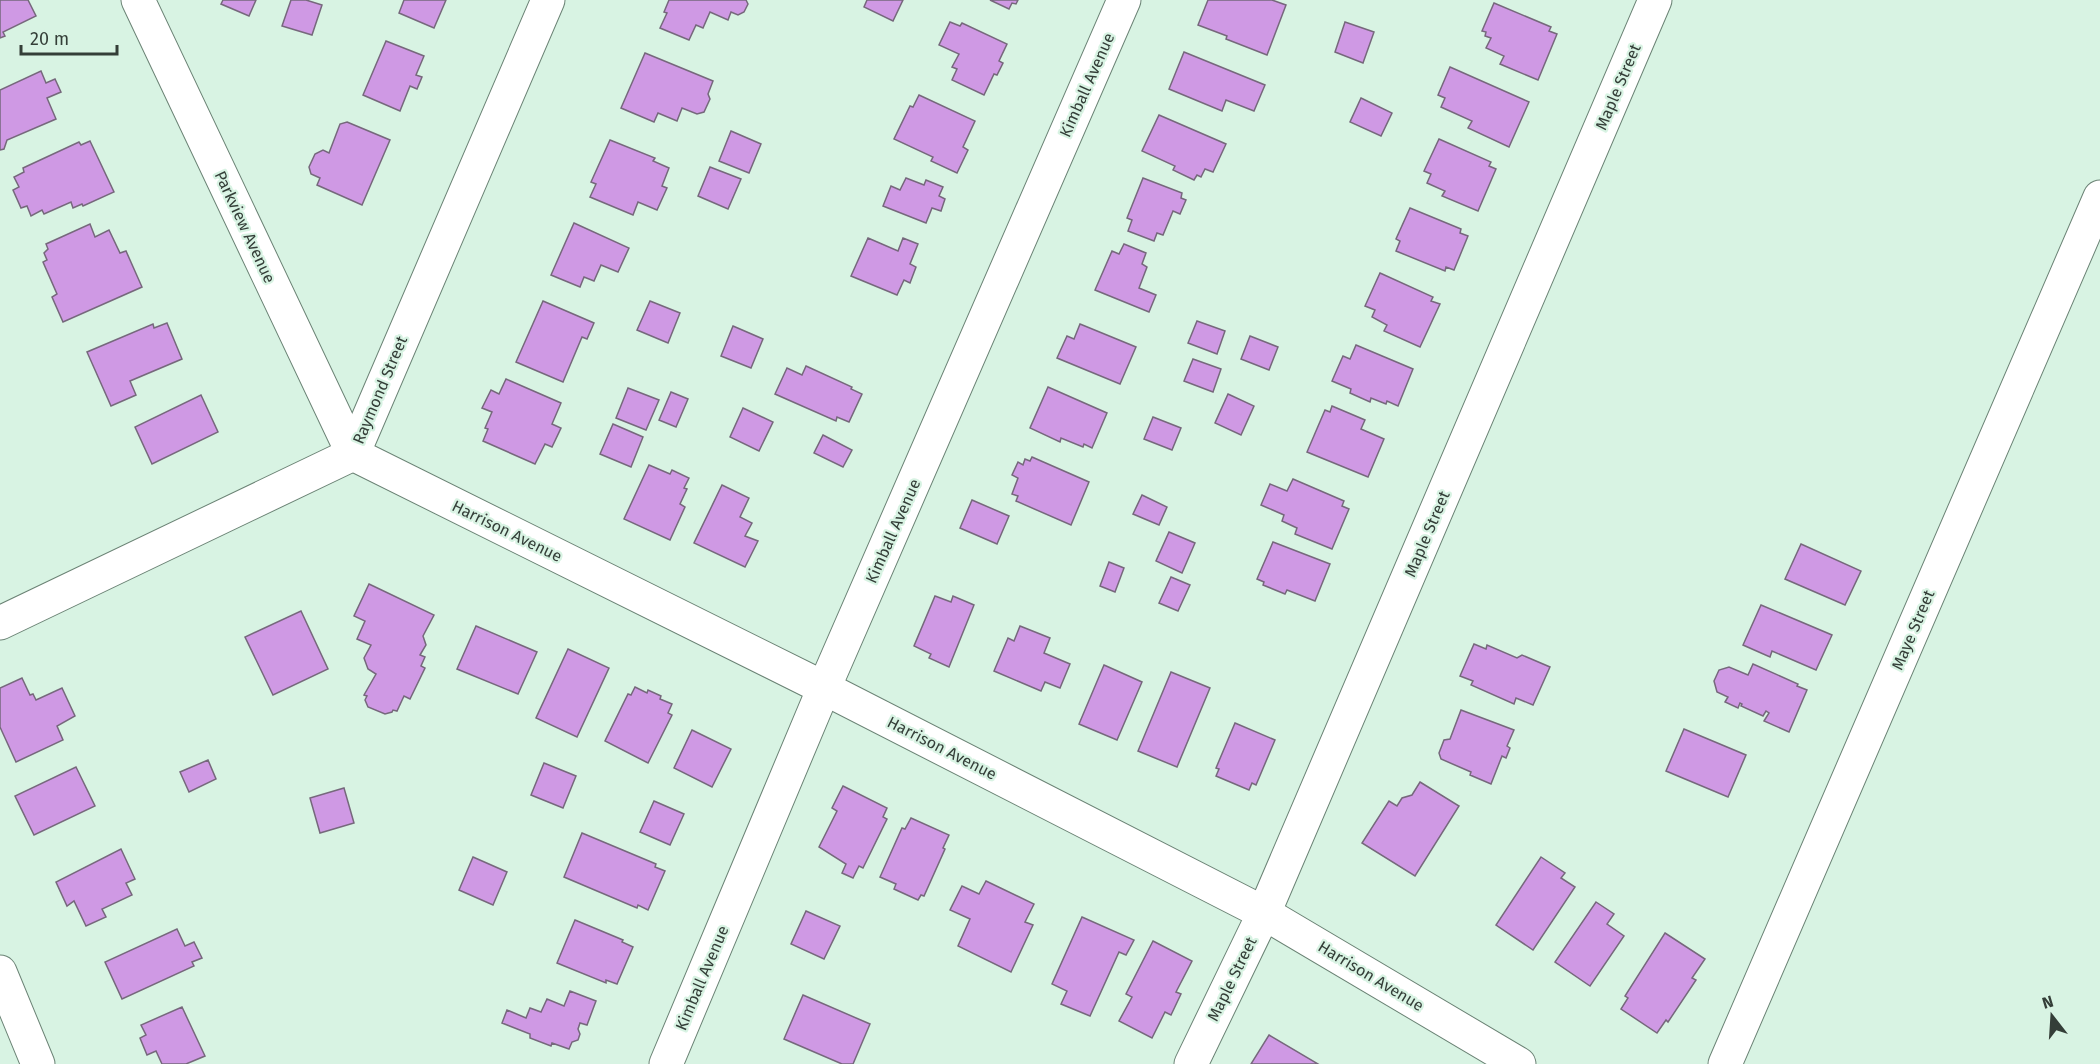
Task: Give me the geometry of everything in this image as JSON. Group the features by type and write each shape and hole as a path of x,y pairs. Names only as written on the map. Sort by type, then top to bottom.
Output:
{"street":[{"name":"Parkview Avenue","path":"138,0 353,454"},
{"name":"Raymond Street","path":"0,623 353,454 548,0"},
{"name":"Kimball Avenue","path":"666,1064 824,688 1124,0"},
{"name":"Maple Street","path":"1191,1064 1264,913 1655,0"},
{"name":"Maye Street","path":"1725,1064 2100,197"},
{"name":"Harrison Avenue","path":"353,454 824,688 1264,913 1519,1064"},
{"path":"0,972 38,1064"}],"building":[{"path":"0,0 28,0 36,16 3,32 5,36 0,38"},
{"path":"223,0 256,0 249,16 221,4"},
{"path":"291,0 306,0 322,5 312,35 282,26"},
{"path":"404,0 446,0 434,28 399,13"},
{"path":"669,0 746,0 748,4 744,12 738,15 731,12 728,20 710,12 703,28 696,25 689,40 660,28 667,13 664,12"},
{"path":"867,0 903,0 893,21 864,7"},
{"path":"990,0 1018,0 1016,4 1012,3 1009,9"},
{"path":"1208,0 1272,0 1286,5 1267,55 1198,25"},
{"path":"1494,3 1551,27 1549,31 1557,34 1538,80 1500,64 1504,56 1486,48 1491,38 1485,36 1486,32 1482,31"},
{"path":"950,22 960,26 962,23 1007,44 999,61 1003,63 997,75 994,74 984,95 952,80 957,69 952,67 959,54 939,45"},
{"path":"1345,22 1374,32 1363,63 1335,52"},
{"path":"386,41 424,56 416,75 422,77 417,89 410,86 400,111 363,95"},
{"path":"1184,52 1265,85 1254,111 1226,100 1222,111 1169,89"},
{"path":"645,53 713,81 708,94 710,99 704,112 697,114 682,108 677,121 658,113 654,122 621,108"},
{"path":"1450,67 1529,102 1509,147 1468,128 1472,121 1441,107 1445,98 1438,95"},
{"path":"41,71 46,83 55,79 61,92 47,98 56,119 7,140 4,149 0,150 0,90"},
{"path":"919,95 975,121 963,147 968,150 957,173 931,161 933,157 894,139 910,106 913,107"},
{"path":"1361,98 1392,113 1381,136 1350,122"},
{"path":"1159,115 1226,144 1213,172 1205,169 1201,177 1197,175 1194,180 1173,170 1175,166 1142,151"},
{"path":"347,122 390,140 362,205 317,185 320,178 311,174 309,167 315,154 323,150 329,153 340,124"},
{"path":"731,131 761,144 749,173 719,161"},
{"path":"1439,139 1491,162 1489,166 1496,169 1478,211 1442,196 1445,191 1427,183 1431,174 1424,171"},
{"path":"610,140 655,158 653,161 669,168 662,186 667,188 657,210 638,202 633,215 590,197 596,184 591,182"},
{"path":"90,141 114,192 83,206 82,204 73,208 71,202 44,214 42,210 31,216 27,206 21,208 13,190 19,187 14,177 24,172 23,168 79,142 81,145"},
{"path":"710,167 741,179 728,209 698,196"},
{"path":"906,178 924,185 926,180 943,187 939,196 945,199 941,211 932,208 926,223 883,206 891,186 900,190"},
{"path":"1143,178 1182,193 1181,198 1186,200 1180,214 1173,211 1163,235 1157,233 1154,241 1128,231 1132,220 1127,218"},
{"path":"1410,208 1461,229 1460,233 1468,236 1454,270 1446,267 1445,271 1396,251 1400,241 1396,239"},
{"path":"574,223 629,248 618,272 601,265 594,281 584,277 580,287 551,275"},
{"path":"90,224 95,237 109,230 120,253 126,251 142,287 63,322 52,297 57,294 43,262 47,260 44,253 48,249 46,244"},
{"path":"868,238 898,251 903,238 918,244 910,264 916,267 910,283 904,280 897,295 851,276"},
{"path":"1124,244 1146,253 1142,264 1147,267 1139,288 1156,295 1149,312 1095,290 1112,251 1119,254"},
{"path":"1380,273 1433,297 1431,301 1440,304 1420,347 1384,331 1387,325 1372,317 1375,310 1365,306"},
{"path":"543,301 594,323 587,339 582,337 563,382 516,362"},
{"path":"650,301 680,313 668,343 637,330"},
{"path":"1197,321 1225,331 1217,354 1188,343"},
{"path":"167,323 182,359 130,381 136,395 111,406 87,352 153,324 154,328"},
{"path":"1080,324 1136,347 1120,384 1057,358 1067,336 1074,339"},
{"path":"733,326 763,339 751,368 721,356"},
{"path":"1250,336 1278,347 1269,370 1241,359"},
{"path":"1356,345 1413,369 1398,406 1371,398 1370,402 1350,393 1351,389 1332,381 1343,356 1350,359"},
{"path":"1193,359 1221,369 1213,392 1184,381"},
{"path":"806,366 862,394 849,422 837,417 836,421 775,394 787,368 802,375"},
{"path":"506,379 561,403 552,424 561,428 552,447 545,444 535,464 483,441 488,429 485,428 492,412 482,408 491,390 499,394"},
{"path":"1048,387 1107,413 1092,448 1084,444 1083,447 1061,438 1060,442 1030,428"},
{"path":"628,388 659,400 646,430 616,418"},
{"path":"671,392 688,399 676,427 659,420"},
{"path":"1228,394 1254,406 1241,435 1215,423"},
{"path":"201,395 218,432 152,464 135,427"},
{"path":"1332,406 1365,420 1361,429 1384,439 1368,477 1307,452 1325,410 1330,412"},
{"path":"743,408 773,422 759,451 730,437"},
{"path":"1153,417 1181,428 1172,450 1144,439"},
{"path":"613,424 643,437 631,467 600,454"},
{"path":"823,435 852,450 843,467 814,453"},
{"path":"1032,457 1089,482 1071,525 1016,501 1018,496 1012,494 1018,478 1012,475 1018,462 1023,465 1025,459 1030,461"},
{"path":"649,465 670,474 672,470 689,478 680,504 685,507 670,540 624,519"},
{"path":"1293,479 1344,501 1342,506 1349,509 1332,549 1295,534 1297,528 1282,521 1284,515 1261,505 1270,484 1287,491"},
{"path":"722,485 749,498 740,517 752,523 745,536 758,541 745,567 694,543"},
{"path":"1142,495 1167,507 1159,525 1133,514"},
{"path":"972,500 1009,516 997,544 960,528"},
{"path":"1169,532 1195,543 1182,573 1156,561"},
{"path":"1273,542 1330,564 1315,601 1287,590 1285,594 1263,585 1264,582 1257,579"},
{"path":"1801,544 1861,571 1845,605 1785,579"},
{"path":"1109,562 1124,568 1115,592 1100,586"},
{"path":"1171,577 1190,585 1178,611 1159,603"},
{"path":"369,584 434,615 423,636 426,645 420,655 425,657 421,666 425,668 410,699 404,696 397,711 393,710 385,714 368,707 365,700 367,696 364,695 376,674 368,669 364,658 371,645 357,639 365,621 354,616"},
{"path":"935,596 951,602 953,596 974,605 949,667 929,658 931,654 914,646"},
{"path":"1761,605 1832,635 1816,670 1772,651 1770,657 1743,645"},
{"path":"301,611 328,669 273,695 245,637"},
{"path":"476,626 537,652 518,694 457,669"},
{"path":"1020,626 1050,638 1044,653 1070,664 1060,688 1045,682 1041,691 994,671 1008,638 1014,641"},
{"path":"1474,644 1486,649 1487,645 1517,658 1522,655 1550,667 1533,705 1516,698 1514,704 1471,685 1473,681 1460,676"},
{"path":"568,649 609,668 577,737 536,718"},
{"path":"1753,664 1807,690 1789,732 1764,721 1769,713 1766,711 1763,716 1741,706 1740,703 1738,708 1725,702 1728,697 1717,692 1714,681 1719,670 1729,667 1748,675"},
{"path":"1104,665 1142,682 1117,740 1079,724"},
{"path":"1171,672 1210,688 1177,767 1138,751"},
{"path":"22,678 30,695 33,694 36,700 62,688 75,716 57,726 63,740 16,762 0,727 0,688"},
{"path":"635,687 647,693 648,690 672,704 668,713 672,715 648,763 605,741 628,694 631,695"},
{"path":"1461,710 1514,730 1507,746 1510,748 1506,758 1502,756 1491,784 1441,759 1439,753 1444,740 1450,739"},
{"path":"1235,723 1275,740 1256,785 1252,783 1249,790 1216,776 1219,769 1216,768"},
{"path":"1684,729 1746,755 1728,797 1666,771"},
{"path":"692,730 731,749 712,787 674,768"},
{"path":"208,760 216,779 189,792 180,772"},
{"path":"544,763 576,776 563,808 531,795"},
{"path":"76,767 95,806 34,835 15,796"},
{"path":"1420,782 1459,806 1415,876 1362,843 1389,801 1397,806 1402,798 1412,795"},
{"path":"843,786 887,808 883,817 887,819 863,868 859,866 853,878 842,873 846,864 819,847 837,811 832,808"},
{"path":"344,788 354,823 320,833 310,798"},
{"path":"654,801 684,814 670,845 640,832"},
{"path":"911,818 949,835 924,896 921,895 918,900 894,889 896,884 880,877 902,828 905,829"},
{"path":"582,833 656,864 655,867 665,871 648,910 638,905 637,908 564,877"},
{"path":"121,849 135,879 126,883 132,895 102,909 106,917 86,926 74,901 67,906 56,882"},
{"path":"473,857 507,872 493,905 459,890"},
{"path":"1541,857 1565,873 1561,878 1575,887 1533,950 1496,925"},
{"path":"986,881 1034,904 1025,922 1033,925 1011,972 958,946 970,919 950,910 962,886 979,894"},
{"path":"1596,902 1614,914 1607,924 1624,936 1590,986 1555,962"},
{"path":"806,911 840,926 824,959 791,944"},
{"path":"1082,917 1134,940 1126,955 1119,952 1090,1016 1061,1004 1067,991 1052,984"},
{"path":"575,920 623,940 622,942 633,947 617,984 606,980 606,983 557,963"},
{"path":"177,929 185,946 194,942 202,958 192,962 194,966 122,999 105,962"},
{"path":"1665,933 1705,959 1692,978 1696,980 1668,1022 1666,1020 1657,1033 1621,1009 1628,998 1625,996"},
{"path":"1153,941 1192,961 1176,992 1181,994 1171,1015 1165,1012 1152,1038 1119,1021 1132,997 1126,994"},
{"path":"570,991 596,1001 587,1025 580,1023 578,1040 572,1042 569,1049 552,1043 551,1046 530,1038 530,1034 502,1023 507,1010 526,1018 530,1008 541,1012 547,999 564,1006"},
{"path":"803,995 870,1024 853,1064 842,1064 784,1039"},
{"path":"182,1007 205,1056 186,1064 162,1064 156,1051 147,1055 140,1038 146,1035 141,1025"},
{"path":"1269,1035 1318,1064 1251,1064"}]}
